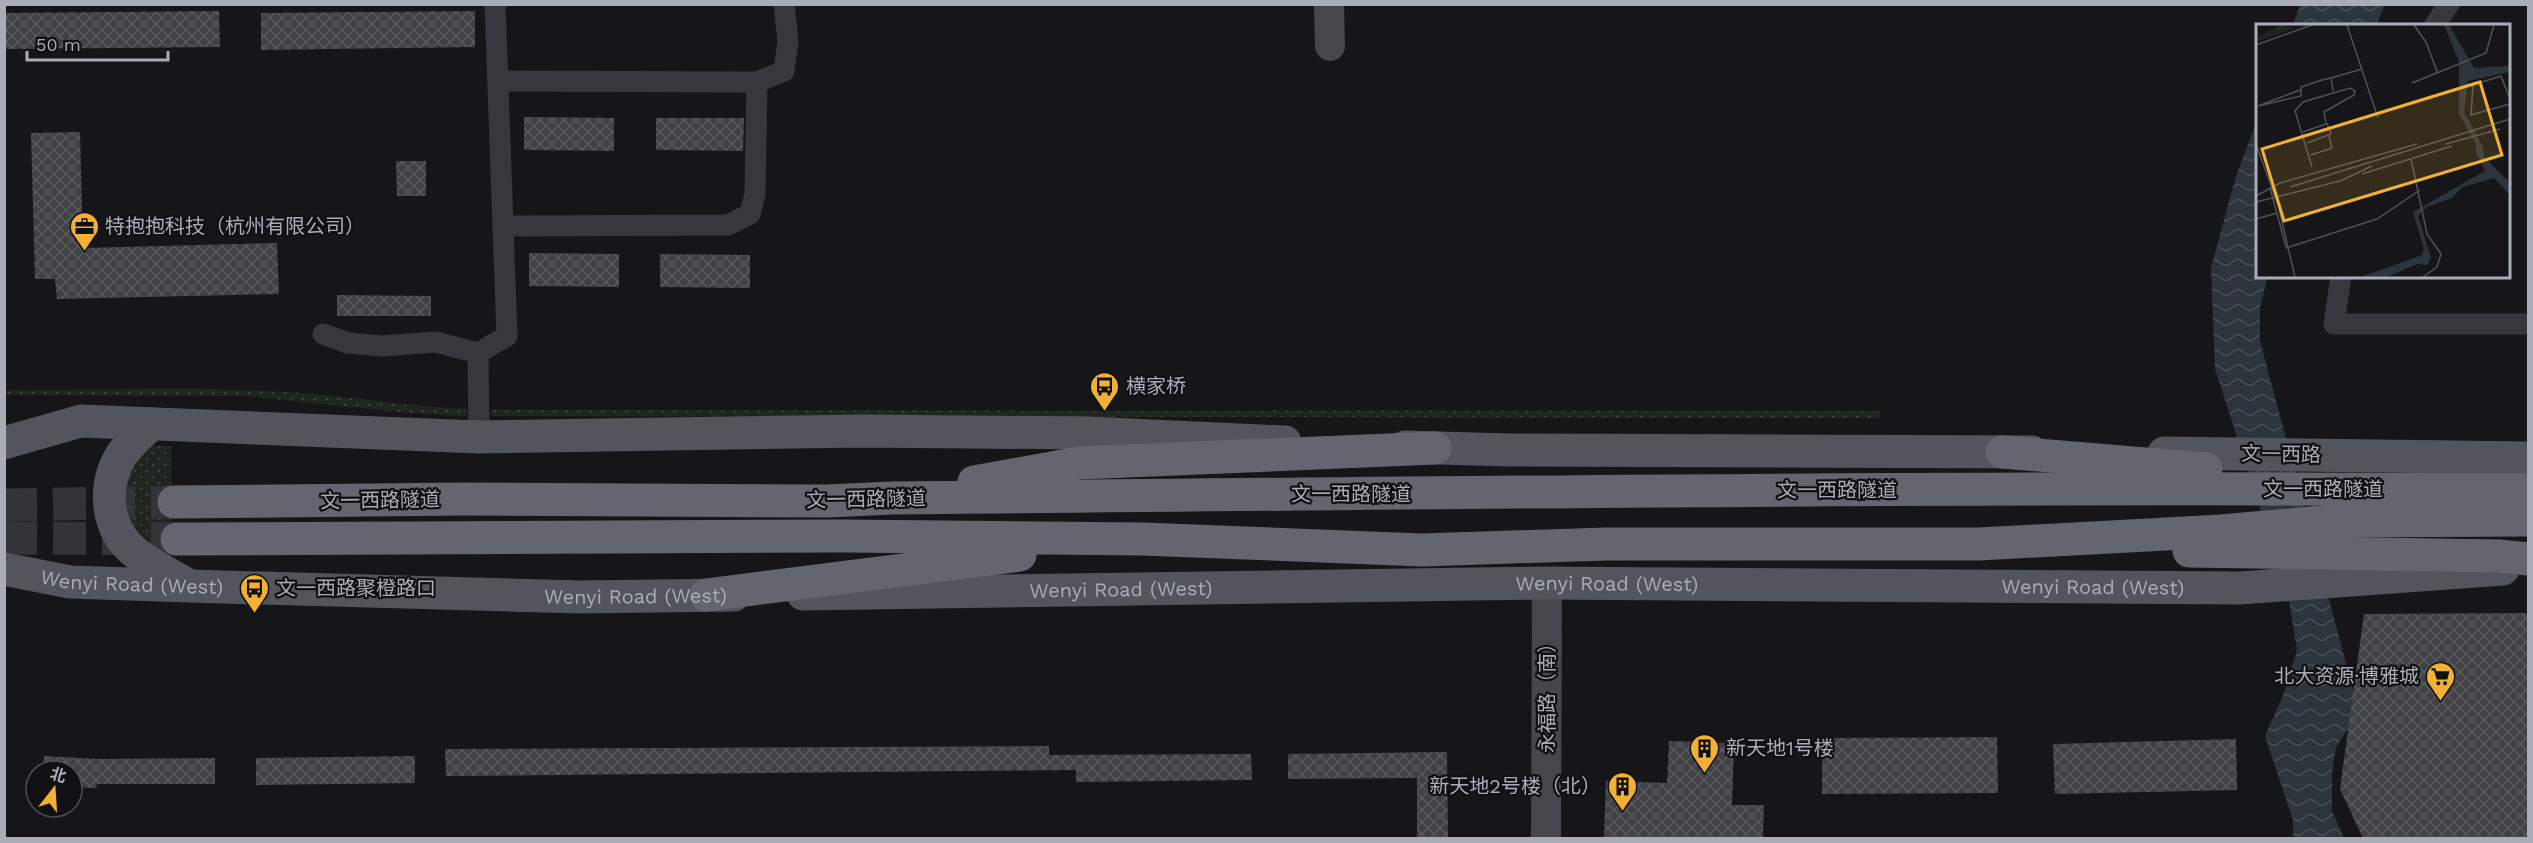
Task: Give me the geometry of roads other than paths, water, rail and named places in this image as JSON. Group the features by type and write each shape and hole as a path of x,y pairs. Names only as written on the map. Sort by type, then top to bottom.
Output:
{"highway":[{"path":"892,498 1079,463 1435,448"},
{"path":"2002,452 2229,471"},
{"name":"文一西路隧道","path":"174,502 464,499 828,501 2229,471 2325,473 2426,490 2529,490"},
{"name":"文一西路隧道","path":"177,539 819,536 1142,539 1422,550 1606,544 2224,542 2333,521 2529,520"},
{"path":"706,595 1142,539"},
{"path":"2224,542 2343,567 2499,556 2529,559"}],"main road":[{"path":"4,443 81,421 479,437 863,430 1087,433 1435,448 2002,452"},
{"path":"151,424 124,451 115,467 109,486 110,511 125,543 136,553 189,586"},
{"path":"2325,473 2529,458"},
{"path":"2343,567 2529,567"},
{"name":"Wenyi Road (West)","path":"4,568 70,582 568,597 1547,583 2240,588 2343,567"}],"street":[{"path":"323,334 348,344 382,346 436,342 478,353 507,336 495,4"},
{"path":"498,81 757,82 784,71 788,41 784,4"},
{"path":"1329,4 1330,46"},
{"path":"2435,24 2449,4"},
{"path":"503,226 728,225 750,214 755,194 757,82"},
{"path":"2341,278 2334,324 2529,324"},
{"path":"478,353 479,437"},
{"path":"4,426 81,421"},
{"name":"永福路（南）","path":"1546,838 1547,583"}],"water":[{"path":"2300,4 2385,5 2376,24 2293,24"},
{"path":"2256,124 2256,278 2267,278 2260,307 2260,341 2355,697 2350,726 2336,747 2332,773 2332,811 2344,838 2293,838 2293,820 2265,736 2284,693 2297,650 2288,595 2215,369 2211,268 2236,176"}],"tunnel":[{"path":"4,505 174,502"},
{"path":"4,538 177,539"}],"place":[{"name":"特抱抱科技（杭州有限公司）","path":"84,252"},
{"name":"横家桥","path":"1105,412"},
{"name":"文一西路聚橙路口","path":"255,614"},
{"name":"北大资源·博雅城","path":"2440,702"},
{"name":"新天地1号楼","path":"1705,774"},
{"name":"新天地2号楼（北）","path":"1622,812"}]}
